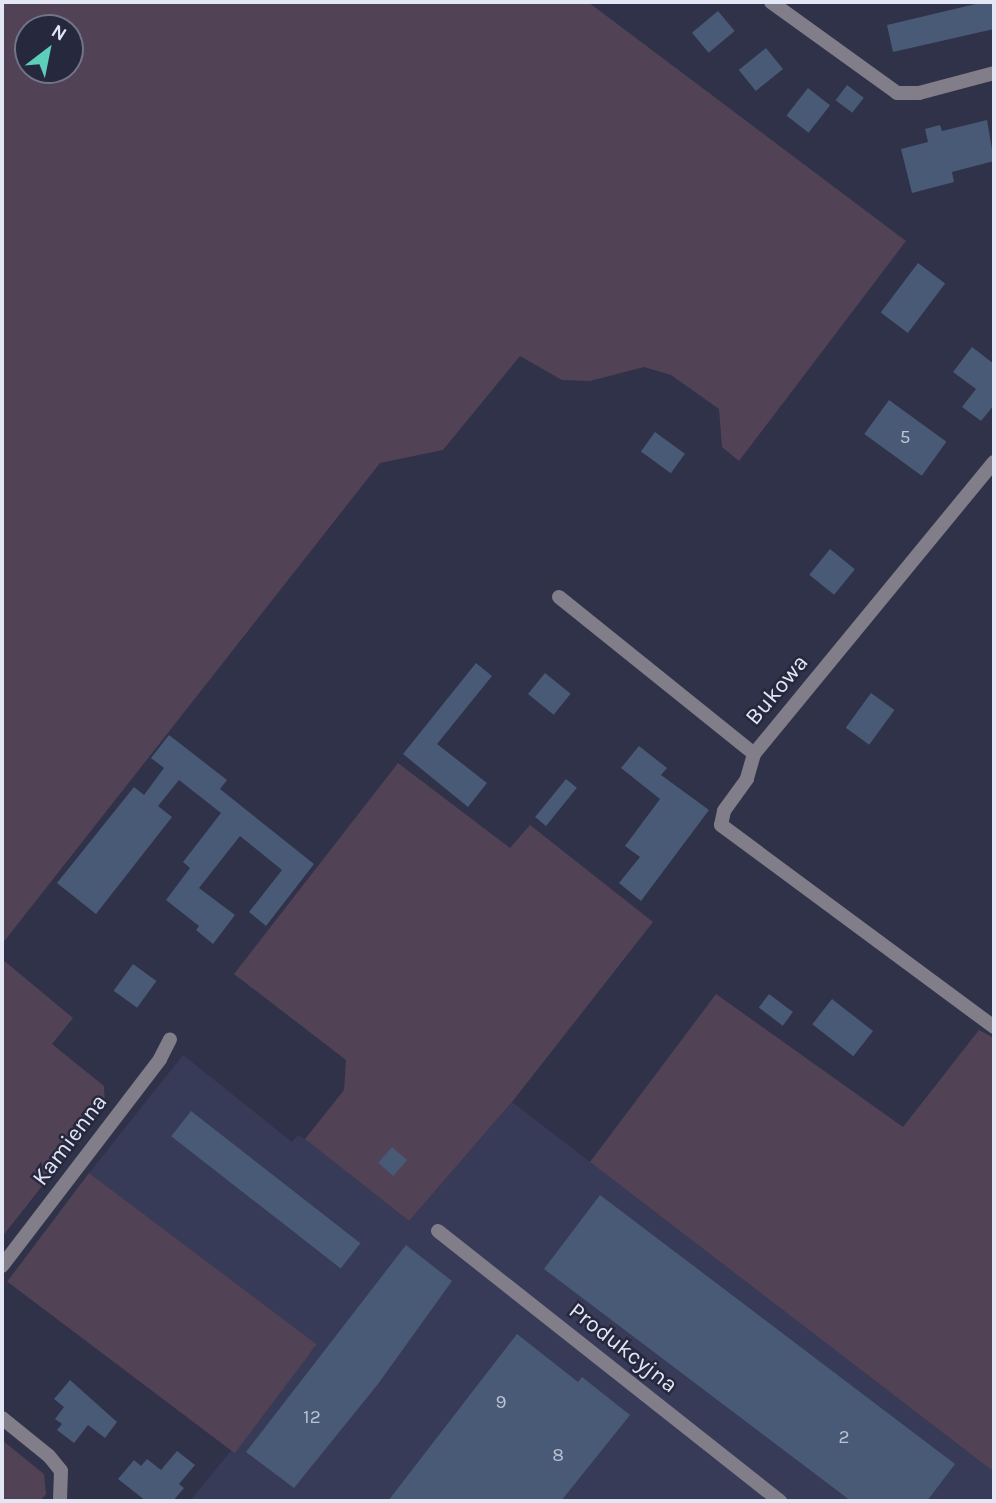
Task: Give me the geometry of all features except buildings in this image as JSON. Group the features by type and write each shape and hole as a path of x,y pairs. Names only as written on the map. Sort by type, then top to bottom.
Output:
{"street":[{"path":"771,2 897,93 919,93 994,73"},
{"name":"Bukowa","path":"559,597 754,754 994,462"},
{"path":"754,754 747,779 724,811 722,825 994,1027"},
{"name":"Kamienna","path":"2,1266 160,1059 170,1038"},
{"name":"Produkcyjna","path":"438,1231 780,1501"},
{"path":"2,1418 49,1456 61,1471 60,1501"}],"shaded area":[{"path":"2,2 588,2 906,241 739,461 722,447 719,409 671,375 644,367 590,381 562,380 520,356 443,450 380,463 2,944"},
{"path":"398,763 510,848 530,825 653,922 512,1102 409,1221 305,1139 344,1090 346,1060 234,974"},
{"path":"2,959 73,1018 52,1044 104,1086 105,1106 2,1237"},
{"path":"716,994 903,1127 979,1030 994,1038 994,1472 590,1162"},
{"path":"183,1055 292,1142 298,1135 305,1139 409,1221 512,1102 994,1472 994,1501 190,1501 316,1346 89,1173"},
{"path":"89,1173 317,1345 235,1453 7,1282"},
{"path":"2,1440 44,1474 46,1494 40,1501 2,1501"}]}
